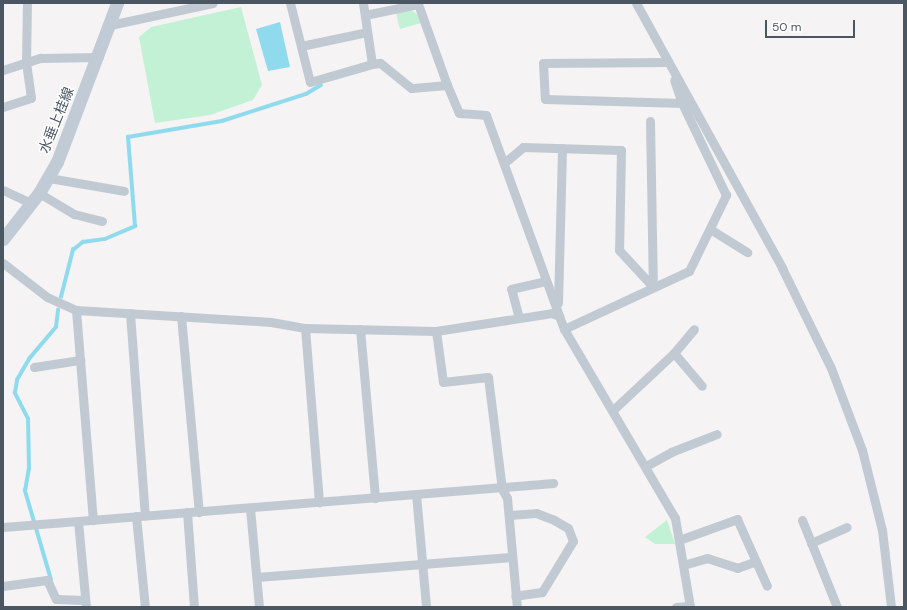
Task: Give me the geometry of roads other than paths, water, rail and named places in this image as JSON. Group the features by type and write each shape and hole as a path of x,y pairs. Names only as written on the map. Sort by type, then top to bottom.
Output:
{"main road":[{"name":"水垂上桂線","path":"3,239 31,204 49,178 119,6"}],"street":[{"path":"3,107 31,98 26,64 28,3"},
{"path":"110,25 213,3"},
{"path":"290,3 310,82 380,63 410,88 447,85"},
{"path":"363,3 372,64"},
{"path":"636,3 782,268 831,368 862,450 882,530 891,607"},
{"path":"365,15 418,4 447,85 459,113 486,115 545,281 564,329 646,466 675,518 680,540 690,606 676,607"},
{"path":"300,46 367,32"},
{"path":"3,70 26,64 41,58 99,57"},
{"path":"564,329 689,271 726,195 682,103 668,62"},
{"path":"668,62 543,63 545,99 682,103"},
{"path":"650,121 653,287"},
{"path":"504,163 523,147 621,150 619,250 653,287"},
{"path":"558,312 562,148"},
{"path":"49,178 124,191"},
{"path":"3,190 31,204"},
{"path":"39,193 74,214 102,221"},
{"path":"710,230 747,252"},
{"path":"3,263 47,297 76,310 271,322 305,328 436,331 558,312"},
{"path":"519,318 510,289 545,281"},
{"path":"76,310 93,520"},
{"path":"130,313 145,607"},
{"path":"181,316 199,512"},
{"path":"305,328 319,502"},
{"path":"360,329 375,498"},
{"path":"613,410 674,353 694,329"},
{"path":"436,331 444,382 488,377 502,489 509,515 517,607"},
{"path":"674,353 702,386"},
{"path":"34,367 80,360"},
{"path":"646,466 671,452 717,434"},
{"path":"3,528 141,515 502,489 510,484 553,483"},
{"path":"416,494 426,607"},
{"path":"250,508 259,607"},
{"path":"187,512 194,607"},
{"path":"509,515 536,513 554,520 568,528 573,541 542,592 515,596"},
{"path":"680,540 737,519 767,586"},
{"path":"802,520 837,607"},
{"path":"3,586 47,580 56,599 86,604 78,521"},
{"path":"811,543 847,527"},
{"path":"257,577 512,557"},
{"path":"683,565 707,558 737,568 756,561"}],"water":[{"path":"280,22 290,67 268,71 256,29"}],"waterway":[{"path":"61,297 73,250 83,242 105,239 135,226 128,137 222,121 306,94 321,85"},
{"path":"51,580 25,491 29,469 28,419 15,393 17,380 29,359 56,327 58,310"}]}
